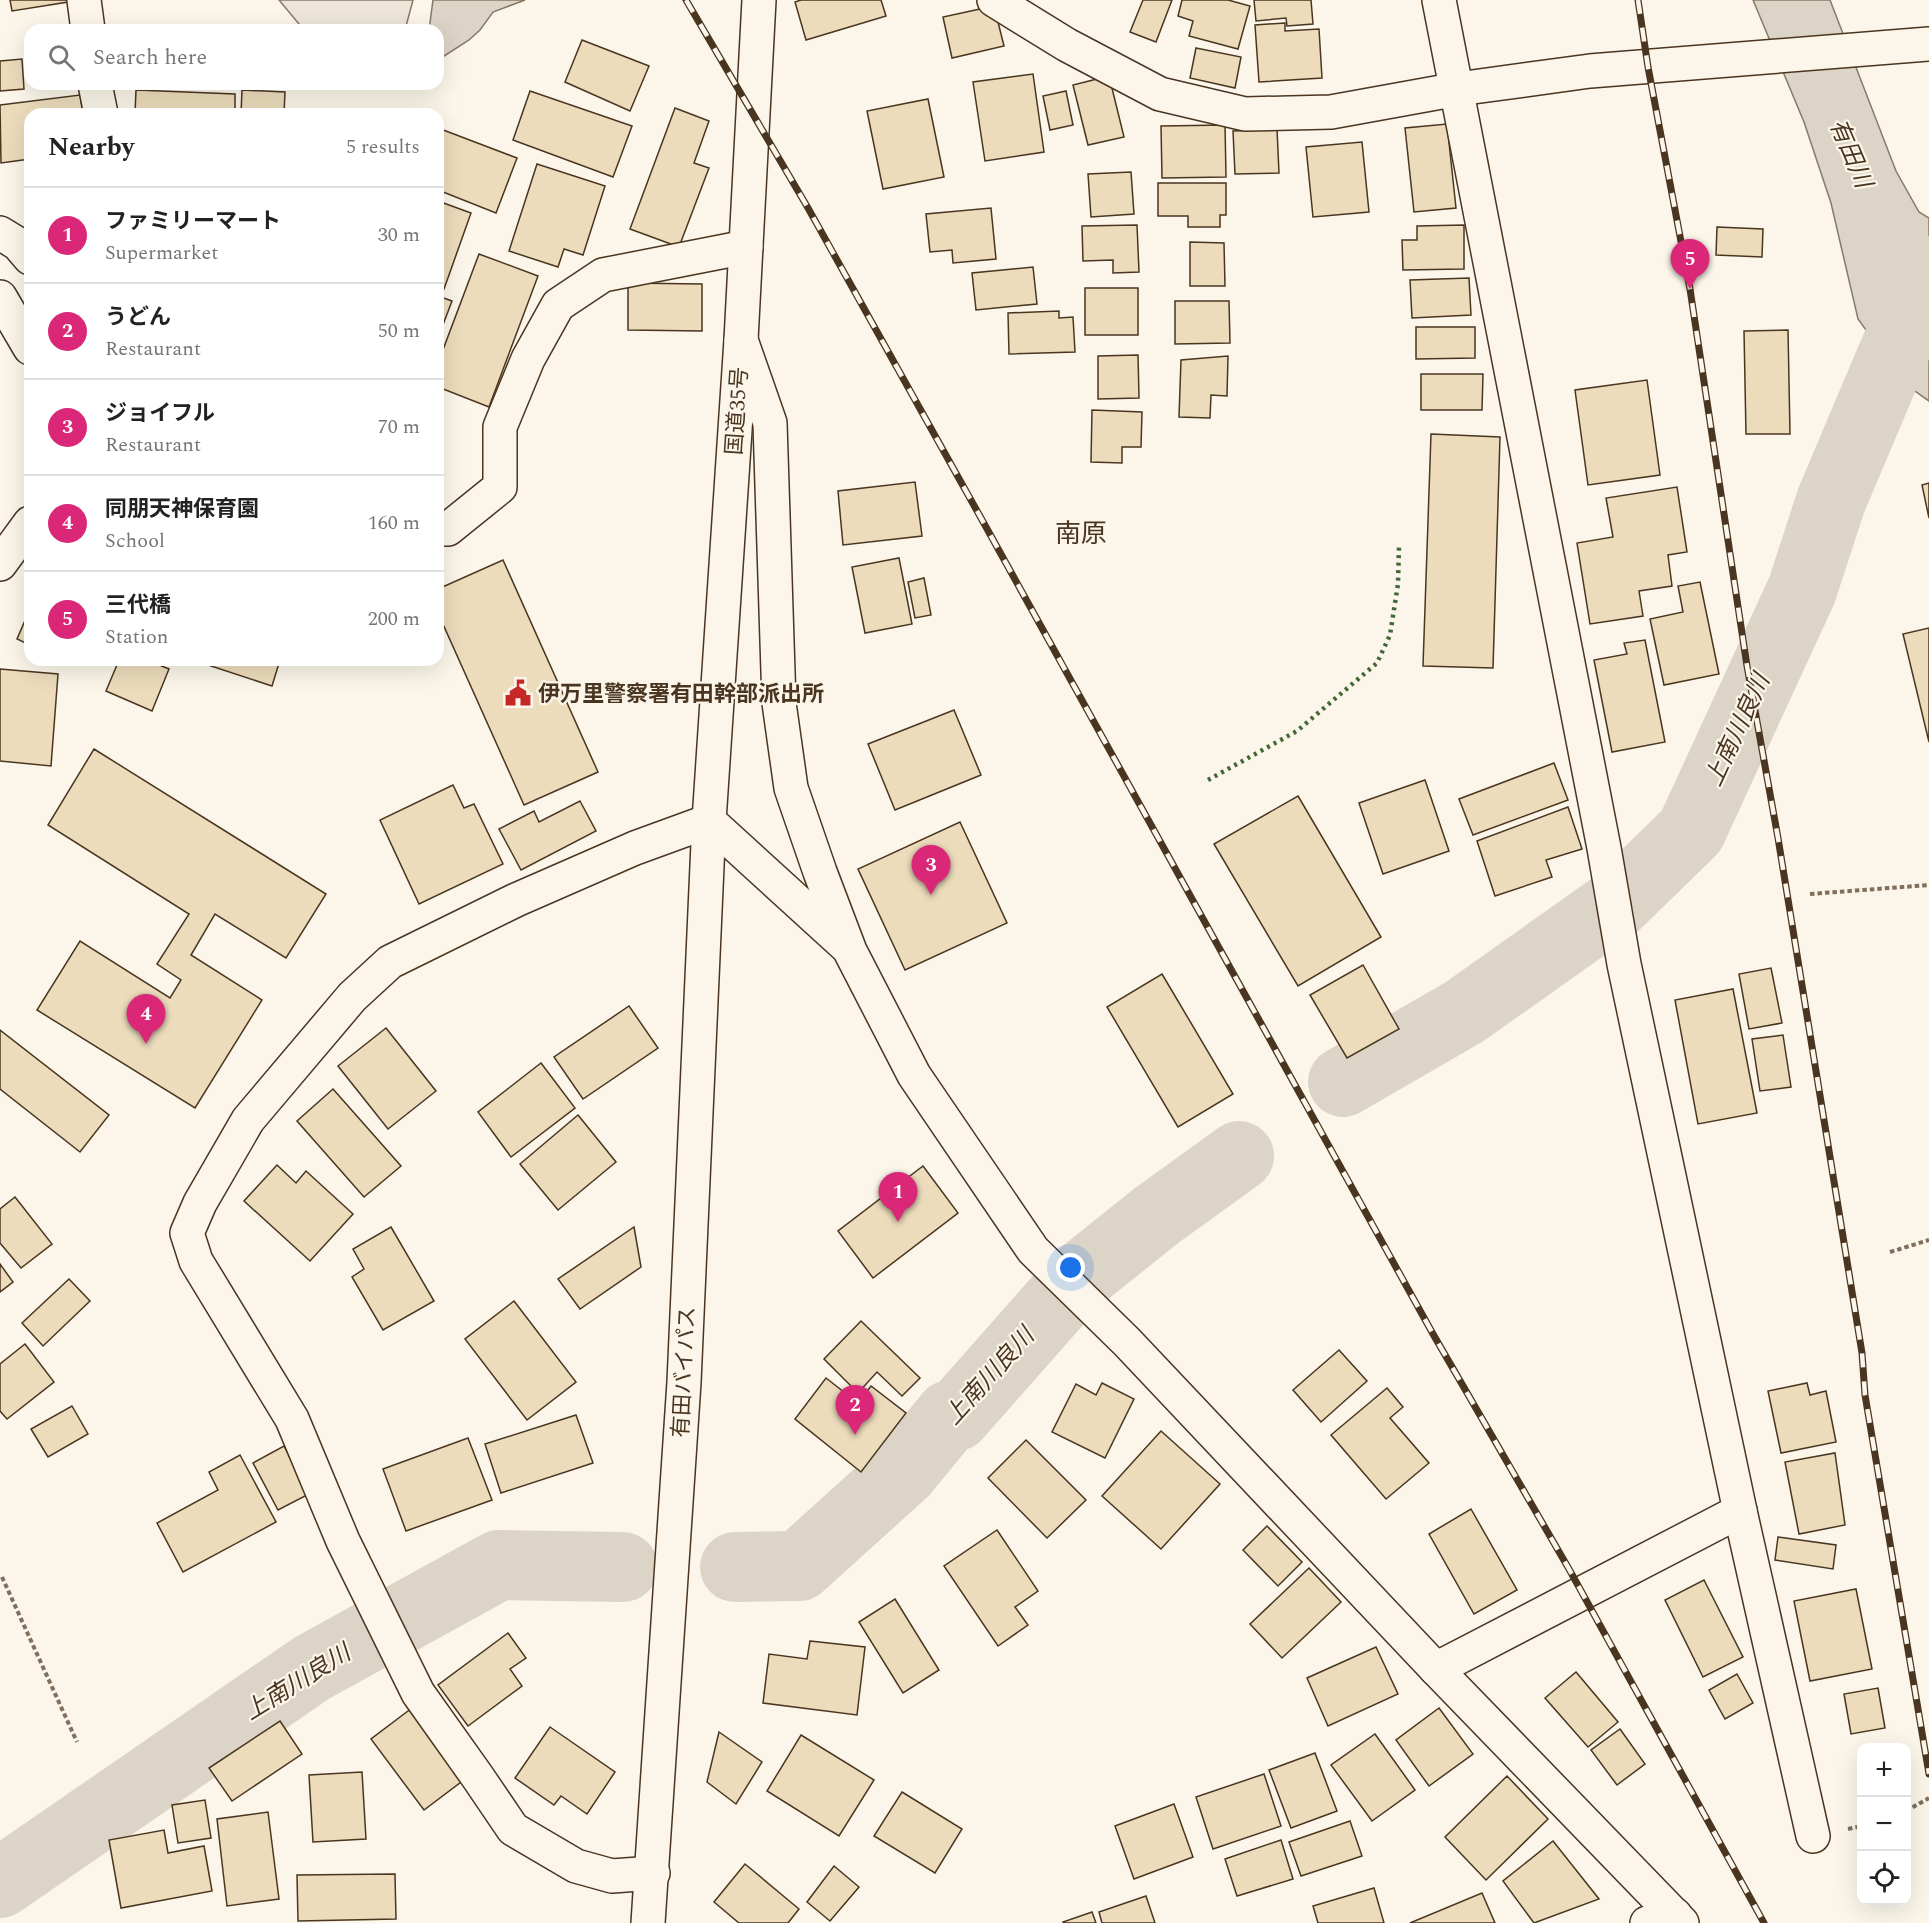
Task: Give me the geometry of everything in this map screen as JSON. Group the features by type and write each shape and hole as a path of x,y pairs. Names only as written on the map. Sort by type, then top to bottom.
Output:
{"main road":[{"path":"84,0 87,24"},
{"name":"国道35号","path":"709,821 741,340 759,0"},
{"path":"994,0 1067,45 1160,94 1245,114 1331,112 1458,89 1590,71 1921,44"},
{"path":"1439,0 1604,848 1624,964 1740,1511 1813,1836"},
{"path":"96,90 100,108"},
{"path":"0,233 18,244 24,251"},
{"path":"444,529 448,529 500,487 500,427 528,359 558,305 603,275 746,247"},
{"path":"0,297 24,338"},
{"path":"741,340 770,423 779,703 791,788 850,951 914,1075 1033,1250 1126,1342 1436,1669 1668,1920"},
{"path":"0,564 24,531"},
{"path":"652,1873 612,1876 576,1866 513,1829 418,1693 344,1541 292,1419 196,1262 187,1233 200,1203 248,1120 352,997 390,962 516,900 635,848 709,821 850,951"},
{"name":"有田バイパス","path":"648,1923 684,1382 709,821"},
{"path":"1436,1669 1740,1511"}],"path":[{"path":"1810,894 1929,885"},
{"path":"1890,1252 1929,1240"},
{"path":"2,1577 77,1742"},
{"path":"1911,1808 1929,1798"}],"shaded area":[{"path":"279,0 413,0 407,24 299,24"}],"water":[{"path":"433,0 525,0 493,12 480,30 469,40 444,56 444,24 430,24"},
{"name":"有田川","path":"1753,0 1830,0 1896,171 1919,212 1929,218 1929,401 1905,384 1858,319 1831,203 1804,122"}],"building":[{"path":"10,0 68,0 68,2 12,11"},
{"path":"801,0 881,0 886,16 806,40 795,2"},
{"path":"1143,0 1172,0 1156,42 1130,32"},
{"path":"1182,0 1228,0 1250,6 1238,49 1189,36 1193,21 1178,16"},
{"path":"1254,0 1311,0 1313,24 1287,26 1286,18 1256,21"},
{"path":"994,6 1004,46 952,58 943,17"},
{"path":"1285,23 1285,31 1319,29 1322,78 1259,82 1255,25"},
{"path":"582,40 649,66 630,111 565,82"},
{"path":"1196,48 1241,57 1235,88 1190,78"},
{"path":"22,59 24,89 0,91 0,61"},
{"path":"1033,74 1044,152 985,161 973,82"},
{"path":"1109,76 1124,137 1088,145 1073,85"},
{"path":"136,90 235,94 235,108 135,108"},
{"path":"242,90 285,92 284,108 241,108"},
{"path":"530,91 632,126 613,177 513,140"},
{"path":"1066,91 1073,125 1050,130 1043,96"},
{"path":"80,95 82,108 24,108 24,160 1,163 0,105"},
{"path":"928,99 944,177 883,189 867,111"},
{"path":"675,108 709,121 694,163 709,168 679,247 630,229"},
{"path":"1447,124 1456,208 1414,212 1405,128"},
{"path":"1225,125 1226,177 1162,178 1161,126"},
{"path":"1277,129 1279,173 1235,174 1233,131"},
{"path":"444,130 517,158 496,213 444,192"},
{"path":"1362,142 1369,212 1313,217 1306,147"},
{"path":"537,164 605,186 583,255 564,249 558,267 509,251"},
{"path":"1131,172 1134,214 1091,217 1088,174"},
{"path":"1158,183 1226,183 1226,215 1220,215 1220,227 1188,227 1188,216 1158,216"},
{"path":"444,203 471,213 444,289"},
{"path":"991,208 996,259 953,263 952,250 930,252 926,214"},
{"path":"1137,225 1139,272 1113,273 1113,260 1083,261 1082,226"},
{"path":"1464,225 1464,269 1403,270 1402,240 1417,240 1417,226"},
{"path":"1717,227 1763,229 1762,257 1716,255"},
{"path":"1190,242 1224,243 1225,286 1190,286"},
{"path":"479,254 538,276 489,407 444,389 444,347"},
{"path":"1033,267 1037,304 976,310 972,273"},
{"path":"1469,278 1471,315 1412,318 1410,280"},
{"path":"628,283 702,284 702,331 628,330"},
{"path":"1085,288 1138,288 1138,335 1085,335"},
{"path":"444,298 452,301 444,322"},
{"path":"1175,301 1229,301 1230,343 1175,344"},
{"path":"1059,311 1059,318 1073,317 1075,352 1009,354 1008,313"},
{"path":"1416,327 1475,327 1475,358 1416,359"},
{"path":"1788,330 1790,434 1746,434 1744,331"},
{"path":"1138,355 1139,398 1098,399 1098,356"},
{"path":"1228,356 1227,396 1211,395 1210,418 1179,417 1181,360"},
{"path":"1421,374 1483,374 1482,410 1421,410"},
{"path":"1647,380 1660,475 1588,485 1575,390"},
{"path":"1092,410 1142,412 1141,447 1122,447 1122,463 1091,462"},
{"path":"1431,434 1500,437 1493,668 1423,666"},
{"path":"915,482 922,536 843,545 838,491"},
{"path":"1929,483 1929,518 1922,485"},
{"path":"1677,487 1687,552 1668,555 1672,586 1639,591 1643,616 1590,624 1577,543 1613,537 1606,498"},
{"path":"899,558 912,624 865,633 852,567"},
{"name":"伊万里警察署有田幹部派出所","path":"503,560 598,772 524,805 444,626 444,586"},
{"path":"924,578 931,615 915,618 908,582"},
{"path":"1700,582 1719,674 1664,685 1650,619 1683,612 1678,586"},
{"path":"24,623 24,642 17,639"},
{"path":"1929,628 1929,742 1903,634"},
{"path":"1645,640 1665,742 1612,752 1594,660 1627,654 1624,643"},
{"path":"116,666 162,666 169,669 152,711 106,691"},
{"path":"211,666 278,666 272,686"},
{"path":"0,669 58,674 51,766 0,761"},
{"path":"954,710 981,775 895,810 868,744"},
{"path":"94,749 326,894 286,958 215,914 191,955 262,1000 195,1108 37,1010 80,941 170,998 181,980 157,964 189,914 48,825"},
{"path":"1554,763 1568,800 1473,835 1459,799"},
{"path":"1425,780 1449,851 1383,874 1359,803"},
{"path":"453,785 464,808 474,804 503,864 419,904 380,820"},
{"path":"1298,796 1381,937 1298,986 1214,844"},
{"path":"580,801 596,831 521,870 499,829 534,811 539,822"},
{"path":"1568,807 1582,849 1546,860 1552,877 1495,896 1477,841"},
{"path":"960,822 1007,923 905,970 858,869"},
{"path":"1363,965 1399,1029 1347,1058 1310,995"},
{"path":"1771,968 1782,1023 1749,1029 1739,974"},
{"path":"1162,974 1233,1094 1178,1127 1107,1007"},
{"path":"1733,989 1757,1113 1698,1124 1675,1000"},
{"path":"629,1006 658,1048 583,1099 554,1057"},
{"path":"386,1028 436,1091 388,1129 338,1066"},
{"path":"0,1030 109,1115 80,1152 0,1089"},
{"path":"1783,1035 1791,1087 1760,1091 1752,1039"},
{"path":"541,1063 575,1108 511,1157 478,1112"},
{"path":"333,1089 401,1166 364,1197 297,1121"},
{"path":"578,1115 616,1162 558,1210 520,1164"},
{"path":"277,1165 296,1183 306,1171 353,1214 310,1261 244,1201"},
{"path":"923,1166 958,1213 873,1278 838,1231"},
{"path":"15,1197 52,1244 21,1268 0,1243 0,1209"},
{"path":"391,1227 434,1301 383,1330 352,1277 364,1269 353,1249"},
{"path":"634,1227 641,1267 580,1309 558,1279"},
{"path":"0,1264 13,1282 0,1292"},
{"path":"69,1279 90,1301 43,1346 22,1323"},
{"path":"514,1301 576,1382 527,1420 465,1339"},
{"path":"861,1321 920,1378 902,1396 877,1372 858,1393 824,1359"},
{"path":"25,1344 54,1382 7,1419 0,1411 0,1364"},
{"path":"1339,1350 1367,1381 1321,1422 1293,1390"},
{"path":"826,1378 858,1403 871,1386 906,1413 861,1472 795,1419"},
{"path":"1102,1383 1134,1399 1105,1458 1052,1432 1076,1384 1096,1395"},
{"path":"1807,1383 1810,1395 1826,1391 1836,1442 1781,1453 1768,1391"},
{"path":"1387,1388 1403,1407 1390,1418 1429,1463 1386,1499 1331,1435"},
{"path":"72,1406 88,1434 48,1457 31,1429"},
{"path":"576,1415 593,1463 501,1493 485,1444"},
{"path":"1161,1431 1220,1484 1161,1549 1102,1496"},
{"path":"468,1438 492,1500 406,1531 383,1469"},
{"path":"1026,1440 1086,1500 1047,1538 988,1478"},
{"path":"284,1446 309,1494 278,1510 253,1463"},
{"path":"1835,1453 1845,1525 1799,1534 1785,1462"},
{"path":"240,1455 276,1522 183,1572 157,1523 218,1490 209,1472"},
{"path":"1471,1509 1517,1590 1474,1614 1429,1534"},
{"path":"1267,1526 1302,1562 1278,1586 1243,1550"},
{"path":"997,1530 1038,1591 1015,1607 1028,1625 998,1646 944,1566"},
{"path":"1778,1537 1836,1545 1833,1569 1775,1560"},
{"path":"1309,1568 1341,1602 1282,1658 1250,1624"},
{"path":"1704,1580 1743,1657 1703,1677 1665,1600"},
{"path":"1856,1589 1872,1669 1810,1681 1794,1601"},
{"path":"895,1599 939,1670 903,1693 859,1622"},
{"path":"508,1633 526,1658 510,1669 522,1686 468,1726 438,1685"},
{"path":"810,1641 865,1647 857,1715 763,1703 769,1654 807,1659"},
{"path":"1376,1647 1398,1694 1328,1726 1307,1678"},
{"path":"1576,1672 1618,1722 1588,1747 1545,1698"},
{"path":"1737,1674 1753,1703 1725,1719 1709,1690"},
{"path":"1878,1688 1885,1728 1851,1734 1844,1694"},
{"path":"412,1708 465,1779 424,1810 371,1739"},
{"path":"1439,1708 1473,1754 1429,1786 1396,1740"},
{"path":"280,1721 302,1754 232,1801 209,1768"},
{"path":"550,1727 615,1772 587,1814 561,1796 554,1805 515,1778"},
{"path":"1620,1729 1645,1764 1617,1785 1591,1750"},
{"path":"719,1732 762,1762 736,1804 707,1782"},
{"path":"1375,1734 1415,1790 1372,1821 1331,1765"},
{"path":"801,1735 874,1780 839,1836 767,1791"},
{"path":"1315,1753 1337,1811 1291,1828 1269,1770"},
{"path":"362,1772 366,1839 313,1842 309,1775"},
{"path":"1264,1774 1281,1826 1213,1849 1196,1797"},
{"path":"1507,1776 1548,1819 1486,1880 1445,1837"},
{"path":"902,1792 962,1829 935,1873 874,1836"},
{"path":"205,1800 211,1838 178,1843 172,1805"},
{"path":"1174,1804 1193,1857 1134,1879 1115,1826"},
{"path":"268,1812 279,1899 227,1906 217,1819"},
{"path":"1350,1821 1362,1856 1301,1876 1289,1842"},
{"path":"164,1830 168,1853 204,1846 212,1891 121,1908 109,1840"},
{"path":"1281,1840 1293,1879 1237,1896 1225,1859"},
{"path":"1553,1841 1599,1899 1534,1923 1503,1881"},
{"path":"745,1864 799,1909 788,1923 739,1923 714,1902"},
{"path":"834,1866 859,1887 830,1921 807,1902"},
{"path":"395,1874 396,1919 298,1921 297,1875"},
{"path":"1374,1888 1384,1923 1318,1923 1313,1906"},
{"path":"1482,1893 1495,1923 1410,1923"},
{"path":"1146,1896 1155,1923 1102,1923 1099,1912"},
{"path":"1092,1912 1096,1923 1063,1923 1063,1922"}],"waterway":[{"name":"上南川良川","path":"1343,1082 1464,1012 1615,905 1691,831 1802,590 1831,501 1905,326 1917,269"},
{"name":"上南川良川","path":"735,1567 799,1566 903,1472 950,1415 956,1416 1076,1280 1156,1216 1239,1156"},
{"name":"上南川良川","path":"0,1883 312,1668 499,1565 623,1567"}],"railway":[{"path":"686,0 808,208 1433,1334 1569,1569 1764,1923"},
{"path":"1638,0 1648,67 1690,289 1747,666 1778,838 1862,1353 1865,1395 1929,1774"}],"hedge":[{"path":"1208,780 1297,731 1377,663 1390,635 1398,584 1399,545"}],"place":[{"name":"三代橋","path":"1690,289"},
{"name":"伊万里警察署有田幹部派出所","path":"518,693"},
{"name":"ジョイフル","path":"931,895"},
{"name":"同朋天神保育園","path":"146,1044"},
{"name":"ファミリーマート","path":"898,1222"},
{"name":"うどん","path":"855,1435"}],"district":[{"name":"南原","path":"1081,533"}]}
